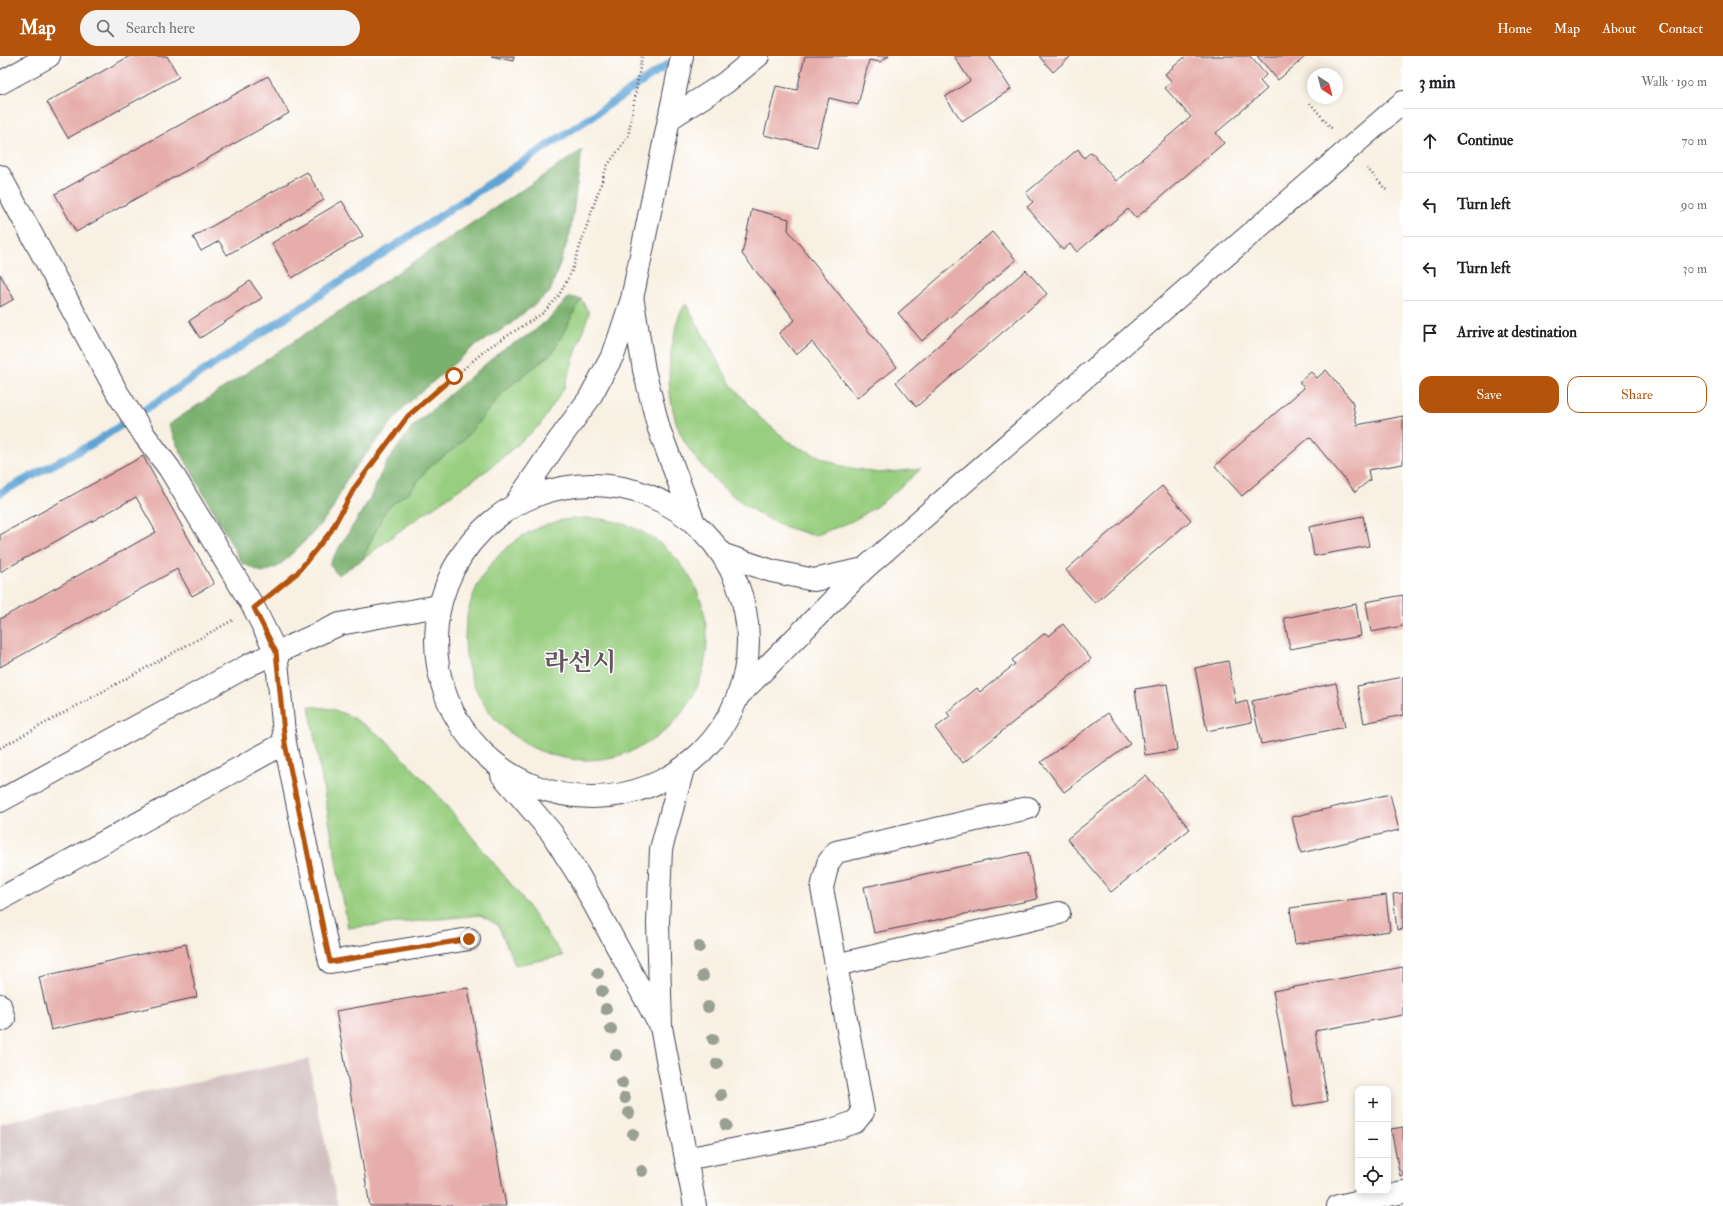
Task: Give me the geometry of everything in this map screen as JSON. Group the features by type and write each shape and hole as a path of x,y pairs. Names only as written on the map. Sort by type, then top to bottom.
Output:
{"main road":[{"path":"0,83 49,56"},
{"path":"516,503 589,399 614,354 632,299 682,56"},
{"path":"669,119 725,83 758,56"},
{"path":"492,764 537,789 587,798 638,792 683,769 717,736 740,694 864,569 1403,102"},
{"path":"0,176 118,394 145,436 169,468 254,608 276,652 285,743 330,962 469,939"},
{"path":"632,299 644,370 659,429 693,520"},
{"path":"661,1027 579,876 551,832 462,732 442,692 434,649 438,606 454,564 481,529 516,503 561,486 608,484 653,495 693,520 724,555 744,599 750,647 740,694"},
{"path":"724,555 772,571 814,580 864,569"},
{"path":"0,801 251,664 276,652 340,624 438,606"},
{"path":"0,899 285,743"},
{"path":"683,769 661,849 658,922 661,1027 695,1206"},
{"path":"686,1159 829,1131 855,1122 863,1112 822,888 828,862 836,852 1028,808"},
{"path":"836,965 1059,913"},
{"path":"0,1005 4,1019 0,1020"},
{"path":"1338,1206 1403,1192"}],"path":[{"path":"0,748 254,608 297,573 331,531 355,487 408,416 488,348 543,313 558,297 570,273 607,166 628,137 642,56"}],"shaded area":[{"path":"308,1059 338,1206 0,1206 0,1123"}],"green space":[{"path":"582,150 570,234 550,292 508,326 472,348 405,406 348,476 332,510 313,533 279,566 263,573 242,563 177,445 168,425"},
{"path":"569,297 581,299 553,352 505,390 461,443 429,467 410,491 386,509 362,560 338,575 329,564 369,500 385,465 413,426 502,350 532,333 552,316"},
{"path":"581,299 589,313 564,388 540,425 490,468 402,529 362,560 386,509 410,491 429,467 461,443 505,390 553,352"},
{"path":"686,304 730,383 758,416 793,445 841,466 878,473 921,469 889,497 856,519 814,535 781,525 763,516 745,504 727,491 696,459 685,442 677,425 670,394 669,372 677,322"},
{"path":"574,518 598,518 621,523 643,532 663,545 672,553 687,572 698,593 705,615 707,639 705,663 698,685 687,706 672,725 663,733 643,746 621,755 598,760 574,760 551,755 529,746 509,733 492,716 479,696 470,674 465,651 465,627 470,604 479,582 492,562 509,545 529,532 551,523"},
{"path":"309,706 332,709 352,717 385,739 436,793 519,894 563,956 515,965 498,925 480,915 348,928"}],"building":[{"path":"130,56 167,56 179,77 68,138 47,102"},
{"path":"491,56 514,56 513,61"},
{"path":"805,56 889,56 880,62 869,60 858,105 829,98 817,147 764,135 776,86 797,90"},
{"path":"954,56 989,56 1011,89 962,121 945,97 970,81"},
{"path":"1039,56 1071,56 1053,72"},
{"path":"1186,56 1250,56 1266,75 1260,81 1267,89 1216,133 1224,143 1136,218 1128,209 1077,252 1070,244 1063,250 1027,207 1033,202 1026,193 1078,149 1084,158 1091,152 1116,181 1191,117 1165,88 1172,82 1165,74"},
{"path":"1257,56 1306,56 1278,80"},
{"path":"268,76 289,113 76,232 55,194"},
{"path":"307,172 324,200 227,255 219,241 201,251 193,237"},
{"path":"342,201 363,236 292,278 272,243"},
{"path":"752,209 789,219 788,230 897,367 857,398 812,342 796,355 779,333 795,320 742,254"},
{"path":"992,232 1016,260 922,341 898,313"},
{"path":"1026,270 1047,294 916,407 896,382"},
{"path":"0,274 14,299 0,307"},
{"path":"250,281 262,298 200,338 189,321"},
{"path":"1326,370 1352,401 1357,425 1403,416 1403,464 1368,470 1370,480 1355,492 1310,437 1242,496 1215,466 1304,388 1299,382 1311,372 1317,378"},
{"path":"143,456 214,584 192,596 177,569 0,667 0,619 156,532 136,497 0,572 0,535"},
{"path":"1162,486 1191,520 1095,603 1066,570"},
{"path":"1363,516 1369,546 1314,556 1309,527"},
{"path":"1403,595 1403,626 1371,632 1366,602"},
{"path":"1356,604 1361,636 1290,649 1284,618"},
{"path":"1063,624 1091,659 963,763 935,728 950,717 947,712 977,688 980,692 1015,664 1012,660 1045,633 1049,636"},
{"path":"1228,661 1236,704 1247,701 1252,722 1207,731 1195,668"},
{"path":"1403,677 1403,715 1364,723 1357,686"},
{"path":"1336,683 1345,727 1261,744 1252,701"},
{"path":"1167,684 1177,750 1145,755 1135,689"},
{"path":"1108,713 1130,744 1064,792 1041,762"},
{"path":"1146,775 1190,829 1111,892 1067,839"},
{"path":"1390,794 1399,830 1301,853 1292,817"},
{"path":"1028,852 1037,899 874,933 864,887"},
{"path":"1403,893 1403,929 1397,930 1393,894"},
{"path":"1386,895 1390,931 1295,944 1290,908"},
{"path":"186,944 197,997 51,1030 39,977"},
{"path":"1403,967 1403,1015 1315,1031 1328,1101 1294,1107 1273,991"},
{"path":"468,988 506,1206 370,1206 336,1011"},
{"path":"1403,1127 1403,1175 1400,1176 1391,1129"}],"waterway":[{"path":"0,493 94,443 591,117 677,58"}],"district":[{"name":"라선시","path":"580,662"}],"route":[{"path":"454,376 408,416 355,487 331,531 297,573 254,608 276,652 285,743 330,962 469,939"}]}
